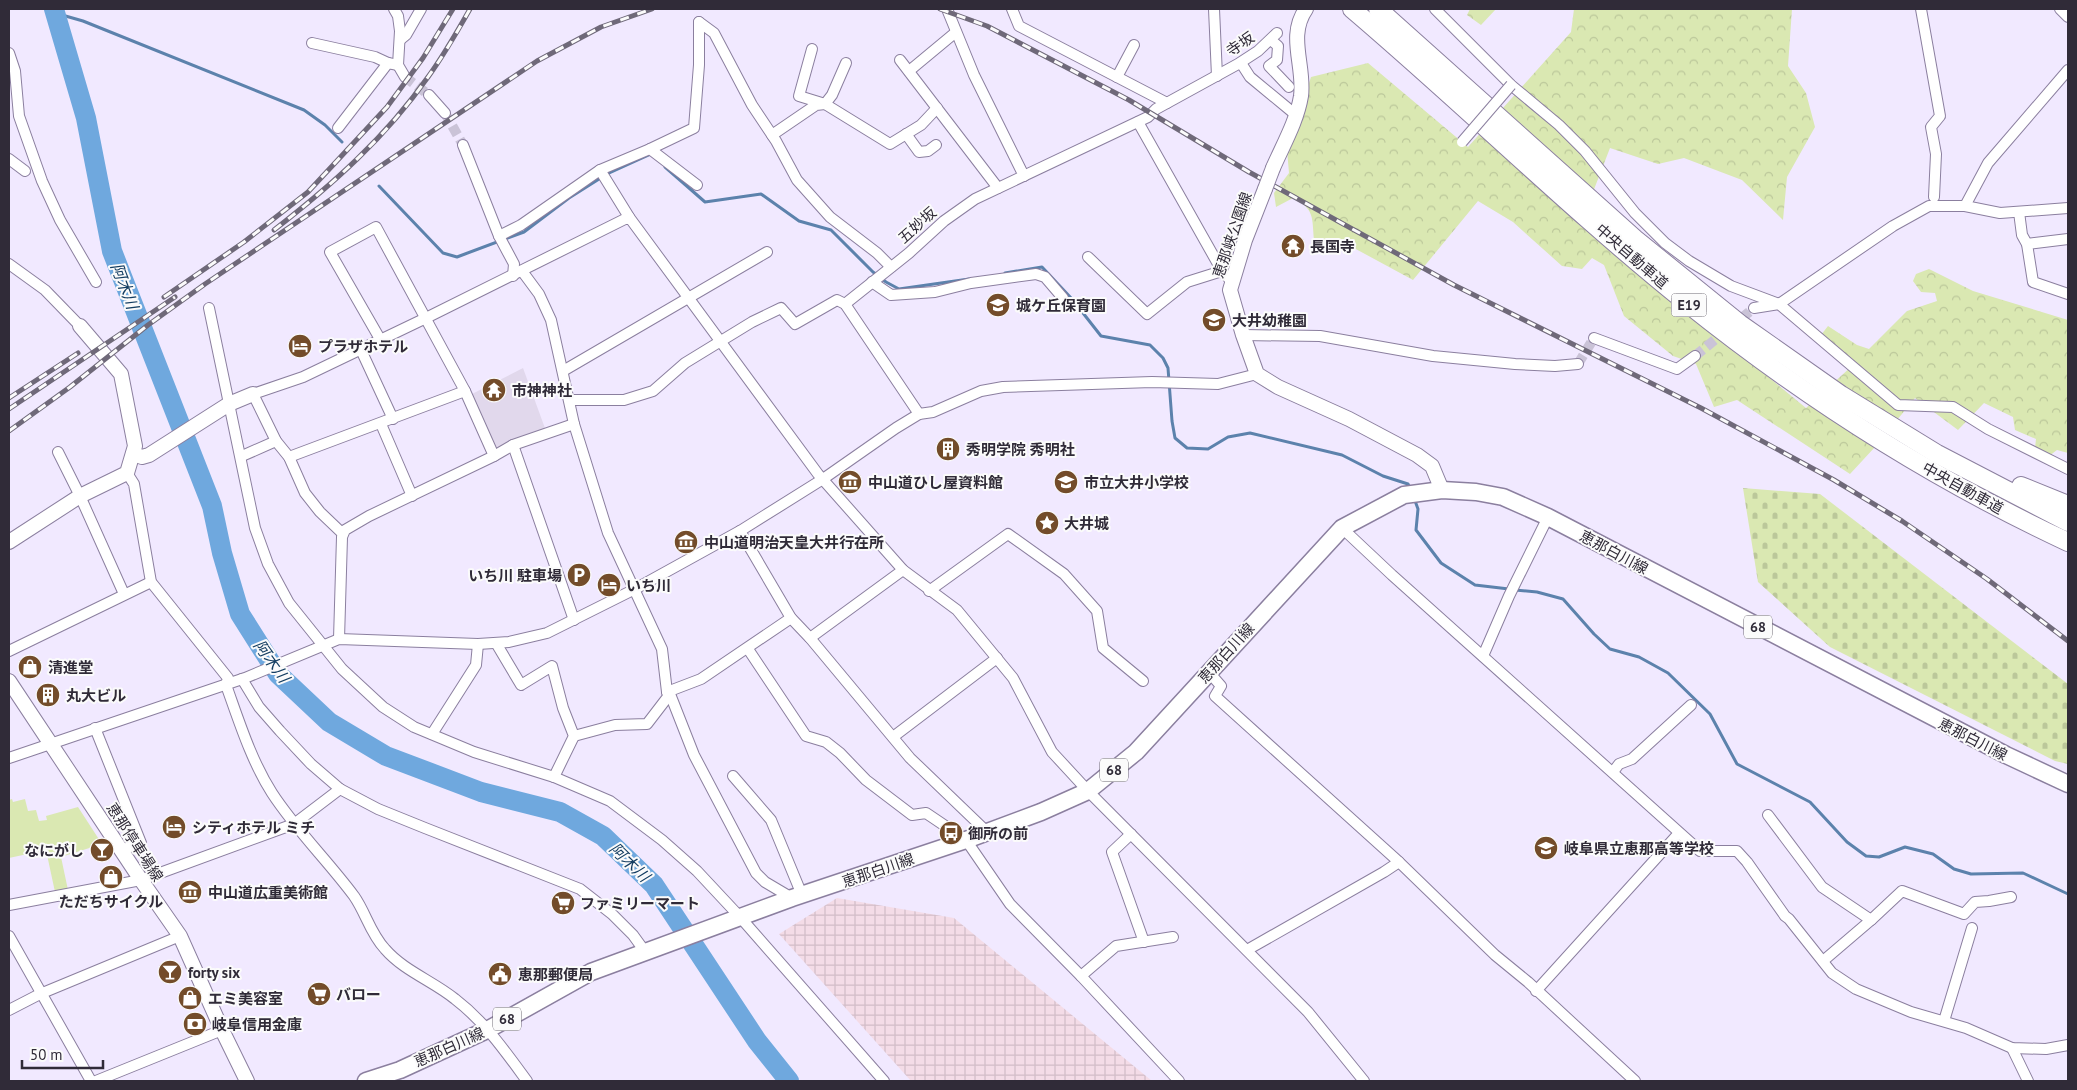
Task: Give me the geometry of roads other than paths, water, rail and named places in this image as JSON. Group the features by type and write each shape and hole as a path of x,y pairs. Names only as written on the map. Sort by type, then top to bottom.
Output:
{"highway":[{"name":"中央自動車道","path":"1352,9 1624,250 1730,336 1832,408 1916,462 2023,521 2068,542"},
{"name":"中央自動車道","path":"1378,9 1635,239 1748,330 1826,384 1937,454 2068,522"},
{"path":"1937,454 2068,505"}],"main road":[{"name":"恵那峡公園線","path":"1257,374 1230,290 1245,240 1296,115 1301,88 1296,46 1297,34 1302,14 1306,9"},
{"path":"9,542 80,496 127,473 135,446 121,374 80,326"},
{"path":"1257,374 1278,387 1349,419 1417,456 1432,466 1442,490"},
{"path":"133,454 142,457 157,450 229,404 252,394"},
{"name":"恵那白川線","path":"366,1081 400,1070 489,1029 591,972 740,917 966,840 1041,812 1088,791 1136,752 1342,528 1412,493 1442,490 1476,492 1503,497 1548,517 1997,751 2068,784"},
{"name":"恵那停車場線","path":"9,681 180,936 247,1081"}],"street":[{"path":"338,128 393,64 400,40 398,16 394,9"},
{"path":"400,40 406,36 421,9"},
{"path":"947,9 974,76 1024,176"},
{"path":"1012,9 1019,26 1168,103"},
{"path":"1214,9 1217,76"},
{"path":"1435,9 1511,85 1559,125 1585,151 1635,213 1665,243 1689,261 1731,286 1779,304 1898,405 1953,407 1988,429 2068,469"},
{"path":"1920,9 1940,116 1931,128 1936,154 1934,197"},
{"path":"2060,9 2068,17"},
{"path":"501,240 600,170 694,128 700,22 714,33 752,105 772,135 797,180 830,216 877,253 891,267"},
{"path":"909,71 956,32"},
{"name":"寺坂","path":"1138,122 1241,62 1274,36 1278,46 1277,60 1269,66 1289,87"},
{"path":"312,43 375,57 393,64 405,76"},
{"path":"1117,77 1134,45"},
{"path":"812,49 799,96 825,104 890,144 921,125 937,108"},
{"path":"9,53 15,71 20,116 42,180 60,220 96,282"},
{"path":"900,60 998,188"},
{"path":"1241,62 1250,77 1296,115"},
{"path":"772,135 816,105 825,104 832,95 846,63"},
{"path":"1965,206 1988,163 2068,70"},
{"path":"1462,142 1511,85"},
{"path":"429,95 445,113"},
{"path":"1138,122 1222,271 1233,283"},
{"name":"五妙坂","path":"845,304 963,206 1138,122"},
{"path":"906,134 919,152 928,151 936,145"},
{"path":"463,145 501,240 514,264 517,274 539,294 551,320 574,424 608,533 662,650 668,694 694,755 756,873 766,882 797,897"},
{"path":"650,149 696,185"},
{"path":"9,159 26,171"},
{"path":"600,170 629,217 687,298 823,479 903,570 957,610 1013,678 1052,752 1088,791 1308,1012 1364,1081"},
{"path":"1754,308 1779,304 1893,226 1929,206 1965,206 2000,213 2068,208"},
{"path":"2019,212 2022,235 2027,244 2033,282 2068,294"},
{"path":"339,639 342,533 320,512 305,494 289,457 276,441 252,394 303,377 361,350 629,217"},
{"path":"380,339 330,252 376,227 465,392 494,456"},
{"path":"2027,244 2068,239"},
{"path":"563,371 767,252"},
{"path":"1088,257 1147,314 1186,282 1222,271"},
{"path":"9,264 44,290 80,326"},
{"path":"872,282 891,295 935,292 971,283 1036,274 1045,277 1063,298"},
{"path":"570,400 624,400 653,391 685,363 752,322 780,308 795,324 837,300 845,304 919,414"},
{"path":"209,308 242,456 255,528 268,564 289,603 342,669 383,707 414,727 474,752 554,777 610,801 656,835 697,871 740,917 884,1081"},
{"path":"1243,335 1320,336 1433,356 1515,364 1555,366 1578,364"},
{"path":"1594,338 1677,370 1695,356"},
{"path":"361,350 393,419"},
{"path":"9,758 243,679 339,639 478,644 526,639 547,633 740,531 823,479 919,414 933,412 981,391 1003,387 1152,382 1218,384 1244,379 1257,374"},
{"path":"289,457 465,392"},
{"path":"382,424 412,496"},
{"path":"342,533 369,516 494,456 513,444 574,424"},
{"path":"242,456 276,441"},
{"path":"513,444 574,620"},
{"path":"58,452 124,594"},
{"path":"127,473 134,484 151,582 228,678 226,685 252,754 271,791 294,824 356,898 370,929 385,950 418,976 455,998 489,1029 527,1081"},
{"path":"1483,656 1509,596 1548,517"},
{"path":"1342,528 1700,851 1737,851 1747,862 1785,916 1789,918 1832,973 1856,989 1911,1012 1966,1028 2012,1048 2046,1049 2068,1045"},
{"path":"740,531 791,618 810,638 910,758 986,831"},
{"path":"929,591 1008,534 1064,574 1097,611 1103,648 1142,681"},
{"path":"810,638 903,570"},
{"path":"9,650 151,582"},
{"path":"574,736 615,726 647,724 668,694 702,679 791,618"},
{"path":"496,643 521,685 552,666 563,708 574,736 554,777"},
{"path":"432,734 476,665 478,644"},
{"path":"748,649 806,736 826,742 840,752 866,780 912,814 926,813 966,840 1010,904 1081,976 1179,1081"},
{"path":"893,737 997,658"},
{"path":"1214,678 1221,686 1215,696 1399,862 1495,955 1635,1081"},
{"path":"243,679 259,707 280,731 311,764 340,789 378,809 580,889 612,914 633,935 646,953"},
{"path":"1613,772 1619,764 1632,759 1691,705"},
{"path":"95,728 141,843 121,850"},
{"path":"733,776 771,820 797,897"},
{"path":"9,905 141,880 294,824 340,789"},
{"path":"1768,816 1822,887 1871,920"},
{"path":"1536,991 1679,833"},
{"path":"1131,834 1112,852 1144,942"},
{"path":"1247,950 1399,862"},
{"path":"1822,961 1902,891 1964,914 1975,902 1989,902 2011,897"},
{"path":"1944,1021 1972,928"},
{"path":"9,936 90,1081"},
{"path":"9,1010 40,994 180,936"},
{"path":"1081,976 1116,946 1173,937"},
{"path":"96,1081 222,1030"},
{"path":"2012,1048 2028,1081"}],"waterway":[{"name":"阿木川","path":"54,9 86,118 112,251 212,506 222,553 240,614 278,674 329,722 386,756 481,792 560,812 603,836 654,885 757,1041 789,1081"},
{"path":"55,13 83,21 304,110 325,125 342,142"},
{"path":"379,186 443,253 457,257 524,232 569,198 607,174 651,154 653,156"},
{"path":"665,167 705,202 761,194 799,221 831,230 873,272 899,289 969,279"},
{"path":"1005,273 1042,267 1072,299 1101,336 1150,345 1163,358 1168,368 1175,438 1187,448 1208,449 1228,437 1250,433 1342,455 1383,476 1408,484 1411,490"},
{"path":"1414,498 1418,509 1416,530 1441,563 1475,585 1509,589"},
{"path":"1515,590 1537,592 1563,599 1610,649 1639,657 1668,673 1710,714 1737,764 1810,802 1847,842 1866,856 1879,857 1905,847 1933,854 1954,869 1971,874 2023,873 2068,894"}],"tunnel":[{"path":"405,77 429,95"},
{"path":"445,113 463,145"},
{"path":"1695,356 1754,308"},
{"path":"1578,364 1594,338"}],"railway":[{"path":"164,297 244,242 308,192 387,107 423,58 453,9"},
{"path":"274,230 337,178 394,120 434,69 470,9"},
{"path":"9,431 205,284 537,61 601,27 652,9"},
{"path":"940,9 987,26 1129,100 1249,172 1454,285 1701,408 1834,480 1902,521 1987,579 2068,641"},
{"path":"9,409 175,297"},
{"path":"9,398 78,353"}],"place":[{"name":"長国寺","path":"1293,246"},
{"name":"城ケ丘保育園","path":"998,305"},
{"name":"大井幼稚園","path":"1214,320"},
{"name":"プラザホテル","path":"300,346"},
{"name":"市神神社","path":"494,390"},
{"name":"秀明学院 秀明社","path":"948,449"},
{"name":"中山道ひし屋資料館","path":"850,482"},
{"name":"市立大井小学校","path":"1066,482"},
{"name":"大井城","path":"1047,523"},
{"name":"中山道明治天皇大井行在所","path":"686,542"},
{"name":"いち川 駐車場","path":"579,575"},
{"name":"いち川","path":"609,585"},
{"name":"清進堂","path":"30,667"},
{"name":"丸大ビル","path":"48,695"},
{"name":"シティホテル ミチ","path":"174,827"},
{"name":"御所の前","path":"951,833"},
{"name":"岐阜県立恵那高等学校","path":"1546,848"},
{"name":"なにがし","path":"102,850"},
{"name":"ただちサイクル","path":"111,877"},
{"name":"中山道広重美術館","path":"190,892"},
{"name":"ファミリーマート","path":"563,903"},
{"name":"forty six","path":"170,972"},
{"name":"恵那郵便局","path":"500,974"},
{"name":"バロー","path":"319,994"},
{"name":"エミ美容室","path":"190,998"},
{"name":"岐阜信用金庫","path":"195,1024"}]}
